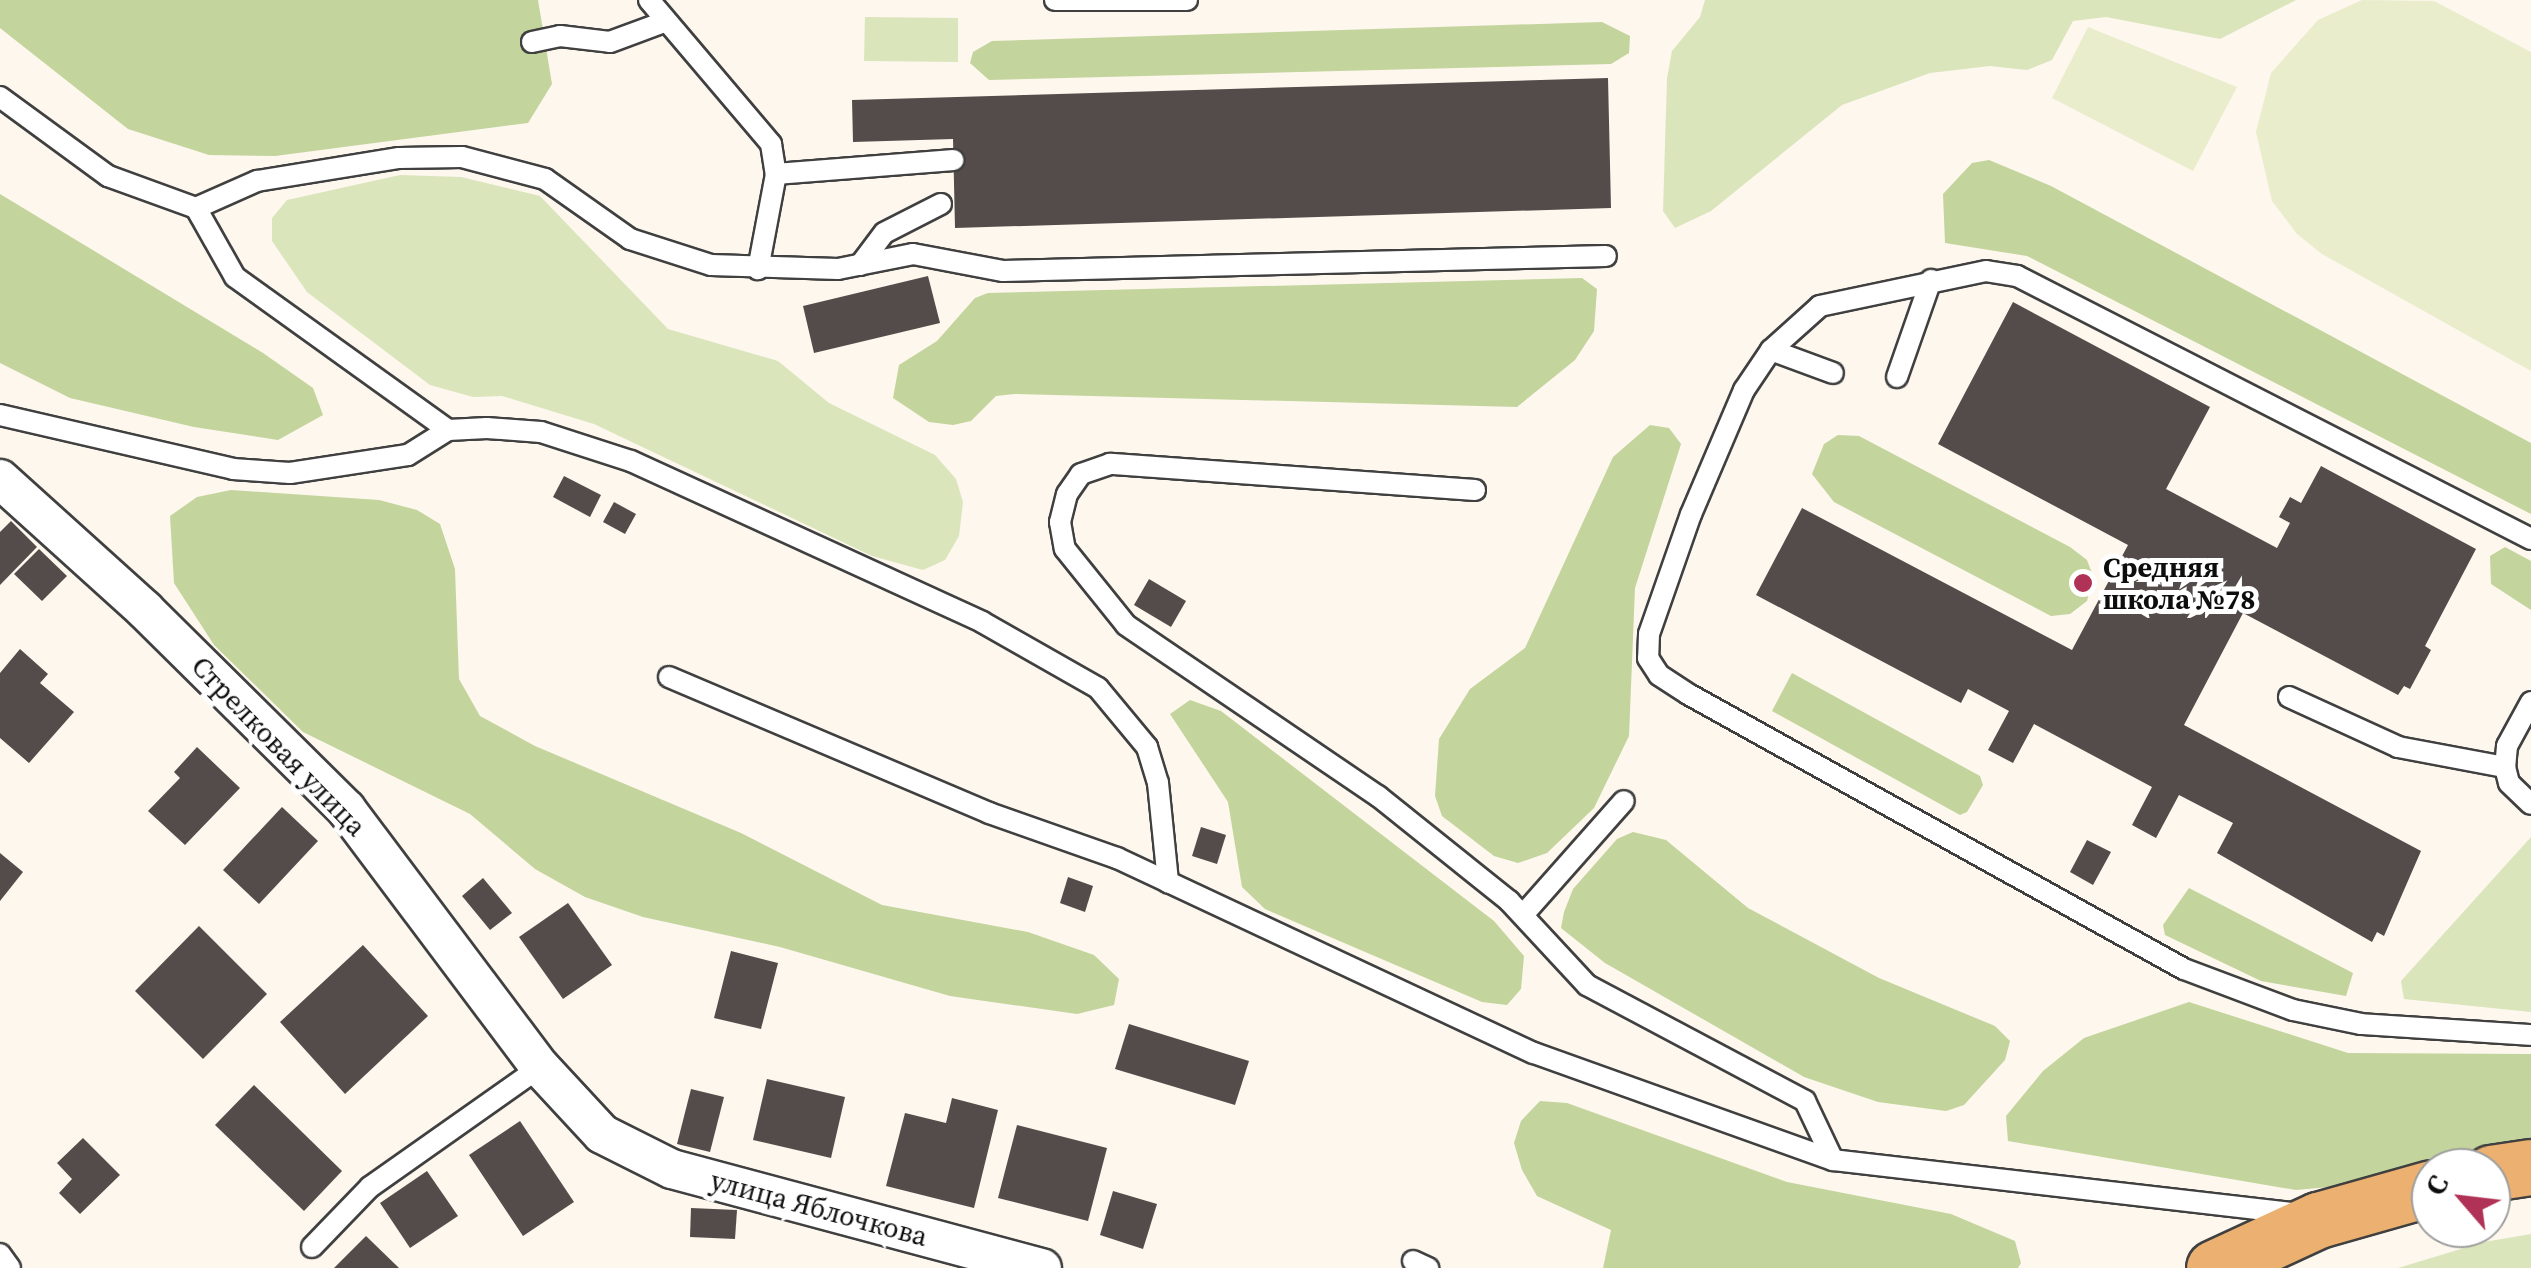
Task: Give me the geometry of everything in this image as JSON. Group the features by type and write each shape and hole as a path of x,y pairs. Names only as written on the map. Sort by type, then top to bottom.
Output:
{"main road":[{"path":"2214,1268 2318,1220 2411,1194"}],"street":[{"name":"Стрелковая улица","path":"0,479 145,610 353,816 540,1067 602,1134"},
{"name":"улица Яблочкова","path":"602,1134 672,1169 1042,1268"}],"lane":[{"path":"649,0 664,22 753,117 771,144 776,174 758,269"},
{"path":"1055,0 1187,0"},
{"path":"532,42 560,36 610,42 664,22"},
{"path":"0,97 108,176 196,208 235,277 448,430"},
{"path":"196,208 257,181 399,158 462,156 546,179 630,239 711,265 758,269 860,265 913,254 1004,272 1606,256"},
{"path":"776,174 954,160"},
{"path":"860,265 894,225 941,204"},
{"path":"2531,540 2017,276 1986,271 1820,306 1771,350 1728,427 1667,581 1648,646 1659,675 2202,976 2293,1010 2361,1024 2531,1035"},
{"path":"1897,378 1930,280"},
{"path":"1771,350 1832,373"},
{"path":"0,416 234,468 290,473 408,455 448,430 541,432 631,462 982,622 1098,688 1147,746 1158,783 1168,882"},
{"path":"1475,490 1110,464 1081,474 1067,494 1060,522 1065,549 1126,625 1378,796 1524,916 1588,985 1806,1101 1833,1160"},
{"path":"668,677 1168,882 1534,1053 1833,1160 1934,1176 2256,1207 2318,1220"},
{"path":"2289,697 2385,743 2505,767"},
{"path":"2531,702 2507,746 2505,767 2509,783 2531,804"},
{"path":"1524,916 1624,801"},
{"path":"312,1247 370,1187 540,1067"},
{"path":"0,1254 10,1268"}],"green space":[{"path":"0,0 538,0 552,84 528,123 275,156 209,155 128,129 0,28"},
{"path":"1705,0 2296,0 2220,39 2106,17 2073,21 2052,60 2027,70 1990,66 1930,73 1842,105 1711,211 1675,228 1663,211 1667,78 1672,51 1700,17"},
{"path":"2362,0 2434,1 2531,52 2531,371 2322,254 2297,234 2272,201 2256,132 2271,73 2318,20"},
{"path":"865,17 958,18 958,62 864,61"},
{"path":"1602,22 1630,36 1629,53 1611,64 989,80 970,63 973,52 992,41"},
{"path":"2088,27 2237,87 2193,171 2052,98"},
{"path":"1989,160 2051,186 2531,443 2531,514 2027,256 1945,243 1943,194 1972,163"},
{"path":"400,175 461,177 540,196 668,329 778,361 829,403 935,455 956,479 963,502 959,536 945,560 923,570 872,556 594,424 502,396 473,397 430,385 307,292 272,241 272,218 287,200"},
{"path":"0,194 263,353 313,388 323,415 278,440 194,427 70,398 0,363"},
{"path":"1582,278 1597,289 1594,331 1575,360 1517,407 1014,394 996,396 971,421 953,425 929,422 893,398 899,365 937,341 975,298 988,293"},
{"path":"1650,425 1669,428 1681,444 1635,588 1629,736 1594,808 1547,853 1518,863 1494,856 1442,816 1435,796 1439,739 1470,689 1525,648 1613,457"},
{"path":"1838,435 1859,436 2070,547 2087,560 2093,576 2087,601 2070,614 2051,616 1834,502 1812,474 1824,444"},
{"path":"231,490 379,500 417,510 440,524 455,569 459,679 480,716 535,746 741,833 882,905 1028,932 1094,955 1119,979 1114,1005 1077,1014 950,996 780,947 643,917 585,897 535,869 470,814 303,732 214,645 174,583 170,516 197,497"},
{"path":"2505,547 2531,561 2531,610 2491,584 2490,556"},
{"path":"1792,673 1980,776 1983,785 1967,812 1960,815 1772,711"},
{"path":"1190,700 1221,711 1494,921 1524,956 1521,989 1507,1005 1482,1002 1265,909 1242,887 1228,802 1170,714"},
{"path":"1633,832 1666,840 1748,908 1879,978 1995,1026 2010,1041 2005,1060 1964,1105 1946,1111 1878,1102 1804,1077 1605,963 1561,928 1564,912 1573,889 1617,839"},
{"path":"2531,837 2531,1012 2404,999 2401,981"},
{"path":"2189,888 2353,973 2346,996 2261,981 2165,935 2163,925"},
{"path":"2189,1002 2348,1053 2531,1054 2531,1137 2488,1148 2411,1148 2411,1168 2340,1186 2296,1190 2008,1141 2006,1116 2043,1071 2084,1038"},
{"path":"1540,1101 1567,1103 1787,1182 1951,1214 2015,1241 2021,1263 2018,1268 1603,1268 1611,1230 1537,1196 1522,1170 1514,1143 1521,1121"},
{"path":"2531,1234 2531,1268 2398,1268 2464,1248 2511,1248 2511,1237"}],"building":[{"path":"1608,78 1611,208 955,228 953,139 853,142 852,100"},
{"path":"928,276 940,323 814,353 803,306"},
{"path":"2013,302 2210,407 2166,489 2277,548 2290,523 2279,517 2290,497 2301,503 2321,466 2476,549 2425,646 2431,650 2410,689 2404,686 2398,695 2243,613 2184,725 2421,851 2384,936 2377,932 2372,942 2217,853 2233,823 2179,795 2156,838 2132,825 2152,787 2034,724 2013,763 1988,750 2009,711 1968,689 1961,703 1756,595 1802,508 2072,650 2128,545 1938,444"},
{"path":"564,476 601,495 590,517 553,497"},
{"path":"614,502 636,514 625,534 603,522"},
{"path":"11,521 37,547 0,585 0,532"},
{"path":"39,549 67,576 42,601 14,574"},
{"path":"1149,579 1186,601 1171,627 1134,605"},
{"path":"20,649 48,674 40,683 74,712 29,763 0,738 0,673"},
{"path":"197,747 240,788 185,845 148,811 180,778 174,772"},
{"path":"282,807 318,841 259,904 223,870"},
{"path":"1201,827 1226,835 1217,864 1192,856"},
{"path":"2087,840 2111,852 2093,885 2070,872"},
{"path":"0,853 23,872 0,901"},
{"path":"1068,877 1093,886 1085,912 1060,903"},
{"path":"483,878 512,913 490,930 462,896"},
{"path":"568,903 612,965 563,999 519,937"},
{"path":"199,926 267,994 203,1059 135,991"},
{"path":"363,945 428,1016 345,1094 280,1022"},
{"path":"731,951 778,963 761,1029 714,1018"},
{"path":"1129,1024 1249,1061 1235,1105 1115,1069"},
{"path":"767,1079 845,1097 831,1158 753,1140"},
{"path":"254,1085 342,1171 304,1211 215,1125"},
{"path":"691,1089 724,1097 710,1152 677,1144"},
{"path":"952,1098 998,1110 974,1208 886,1186 905,1113 946,1123"},
{"path":"520,1121 574,1202 523,1236 469,1155"},
{"path":"1017,1125 1107,1148 1088,1221 998,1198"},
{"path":"83,1138 120,1175 80,1214 59,1193 72,1179 57,1163"},
{"path":"427,1171 458,1216 410,1248 380,1203"},
{"path":"1113,1191 1157,1204 1143,1249 1100,1235"},
{"path":"691,1208 737,1210 735,1239 690,1237"},
{"path":"366,1236 399,1268 334,1268"}],"place":[{"name":"Средняя школа №78","path":"2083,583"}]}
